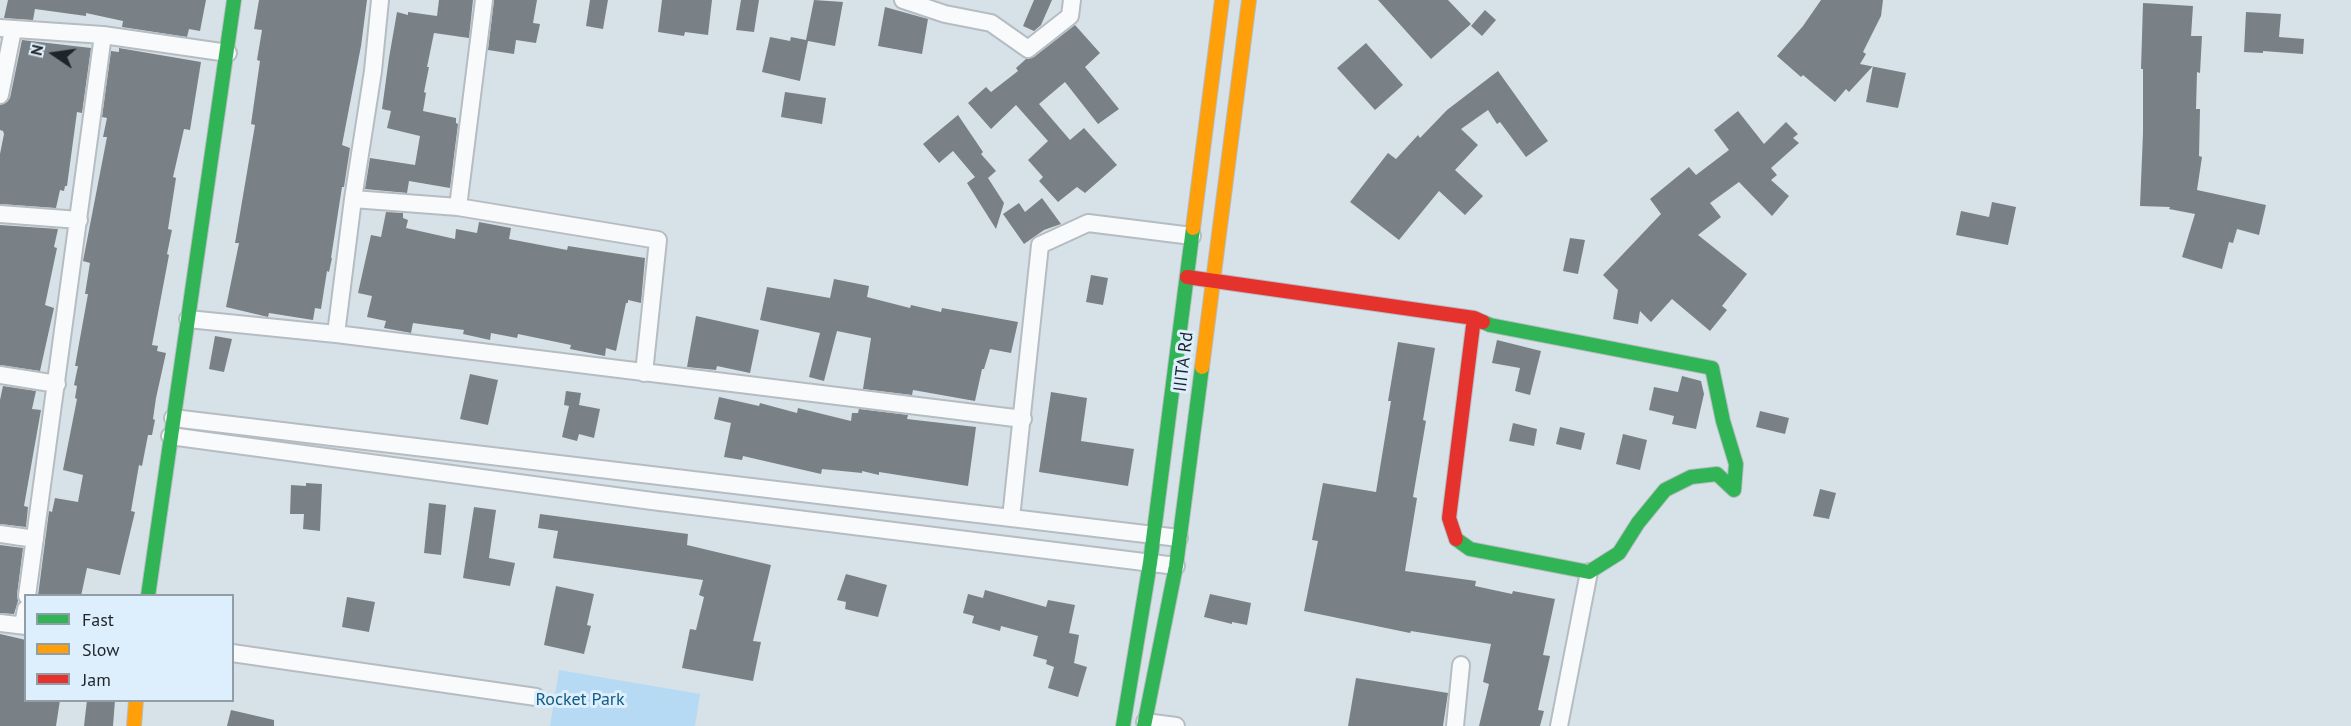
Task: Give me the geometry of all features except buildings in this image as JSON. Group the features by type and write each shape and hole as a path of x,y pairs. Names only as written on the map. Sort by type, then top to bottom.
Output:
{"street":[{"path":"148,594 234,0"},
{"path":"336,334 353,199 373,71 380,0"},
{"path":"458,207 484,0"},
{"path":"903,0 945,14 992,23 1028,49 1070,16 1072,0"},
{"name":"IIITA Rd","path":"1123,726 1150,563 1222,0"},
{"name":"IIITA Rd","path":"1145,724 1176,566 1249,0"},
{"path":"0,99 6,29 103,35 228,53"},
{"path":"27,594 103,35"},
{"path":"353,199 458,207 658,240 644,373"},
{"path":"0,214 79,220"},
{"path":"1011,518 1040,245 1088,223 1192,236"},
{"path":"1187,277 1474,318 1490,325 1712,368 1723,421 1736,464 1734,490 1717,474 1691,477 1665,490 1638,523 1619,553 1589,572 1470,549 1454,538 1449,518 1474,318"},
{"path":"188,319 336,334 1023,419"},
{"path":"0,375 57,384"},
{"path":"173,418 1179,538"},
{"path":"170,436 640,500 1176,566"},
{"path":"0,534 35,539"},
{"path":"1559,726 1589,572"},
{"path":"0,623 24,620"},
{"path":"234,653 536,697"},
{"path":"1455,726 1461,665"},
{"path":"134,726 136,702"},
{"path":"1145,724 1176,726"}],"green space":[{"name":"Rocket Park","path":"559,670 700,694 695,726 550,726"}],"traffic: fast":[{"path":"148,594 234,0"},
{"path":"1123,726 1150,563 1193,228"},
{"path":"1456,539 1470,549 1589,572 1619,553 1638,523 1665,490 1691,477 1717,474 1734,490 1736,464 1723,421 1712,368 1483,322"},
{"path":"1144,726 1176,566 1202,367"}],"traffic: slow":[{"path":"1193,228 1222,0"},
{"path":"1202,367 1249,0"},
{"path":"134,726 136,702"}],"traffic: jam":[{"path":"1187,277 1474,318 1483,322"},
{"path":"1456,539 1449,518 1474,318"}]}
